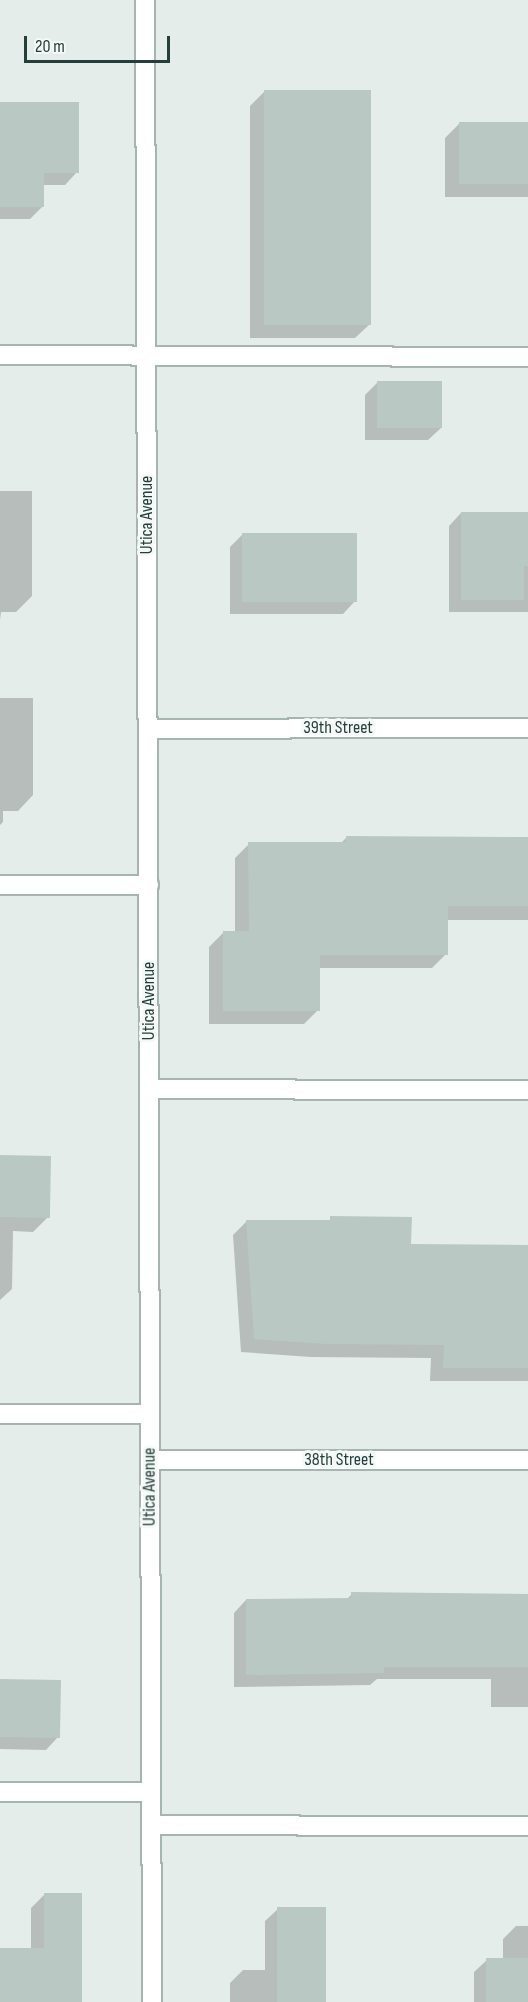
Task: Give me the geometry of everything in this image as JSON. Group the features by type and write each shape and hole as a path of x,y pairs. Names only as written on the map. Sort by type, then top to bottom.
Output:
{"street":[{"name":"Utica Avenue","path":"145,0 152,2002"},
{"path":"0,355 528,357"},
{"name":"39th Street","path":"148,729 528,728"},
{"path":"0,885 149,885"},
{"path":"149,1089 528,1090"},
{"path":"0,1414 150,1414"},
{"name":"38th Street","path":"150,1460 528,1460"},
{"path":"0,1792 151,1792"},
{"path":"152,1825 528,1826"}],"building":[{"path":"264,90 371,90 371,325 264,325"},
{"path":"0,102 79,102 79,173 44,173 44,207 0,207"},
{"path":"459,122 528,122 528,184 459,184"},
{"path":"377,381 442,381 442,428 377,428"},
{"path":"461,512 528,512 528,566 524,566 524,600 461,600"},
{"path":"242,533 357,533 357,602 242,602"},
{"path":"346,836 528,837 528,906 448,906 448,955 320,955 320,1011 223,1011 223,931 249,931 248,842 346,842"},
{"path":"0,1155 51,1156 50,1218 0,1217"},
{"path":"330,1216 412,1217 411,1244 528,1245 528,1368 443,1368 444,1345 326,1344 254,1339 246,1220 330,1220"},
{"path":"351,1592 528,1594 528,1667 384,1667 384,1673 246,1675 246,1599 351,1598"},
{"path":"0,1679 61,1680 60,1738 0,1737"},
{"path":"44,1893 82,1893 82,2002 0,2002 0,1948 44,1948"},
{"path":"277,1907 326,1907 326,2002 277,2002"},
{"path":"486,1958 528,1958 528,2002 486,2002"}]}
